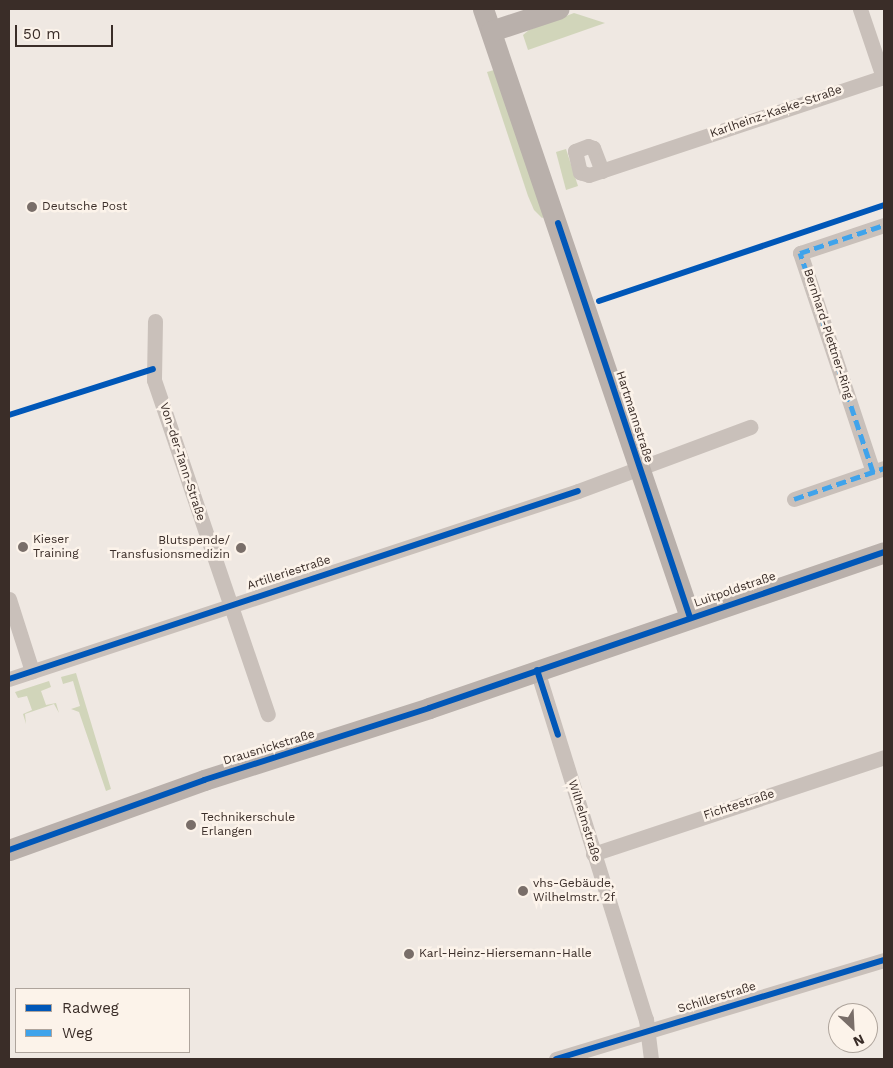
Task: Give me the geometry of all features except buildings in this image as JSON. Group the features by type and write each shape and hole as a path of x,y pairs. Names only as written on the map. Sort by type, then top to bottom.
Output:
{"main road":[{"name":"Hartmannstraße","path":"482,9 690,617"},
{"path":"491,31 558,9"},
{"name":"Luitpoldstraße","path":"537,670 884,552"},
{"name":"Drausnickstraße","path":"9,850 204,780 341,738 537,670"}],"street":[{"name":"Karlheinz-Kaske-Straße","path":"602,171 883,77 860,9"},
{"name":"Bernhard-Plettner-Ring","path":"794,499 879,470 800,253 884,225"},
{"name":"Von-der-Tann-Straße","path":"155,321 154,380 268,714"},
{"name":"Artilleriestraße","path":"9,679 578,491 750,427"},
{"path":"9,603 32,671"},
{"name":"Wilhelmstraße","path":"537,670 593,854 633,974 647,1031 651,1059"},
{"name":"Fichtestraße","path":"593,854 884,757"},
{"name":"Schillerstraße","path":"556,1059 884,960"}],"green space":[{"path":"574,13 605,23 528,50 523,35 529,30"},
{"path":"494,70 546,216 542,218 534,210 528,196 487,72"},
{"path":"566,149 578,186 566,190 556,152"},
{"path":"76,673 111,789 106,791 79,712 71,709 80,706 73,681 63,684 61,677"},
{"path":"49,681 51,687 41,691 46,705 56,703 59,713 54,704 25,714 26,724 23,714 32,710 27,696 18,698 15,692"}],"marked path":[{"path":"873,472 800,253 884,225"},
{"path":"794,499 884,468"}],"cycle path":[{"path":"599,301 884,205"},
{"path":"558,223 690,617"},
{"path":"9,415 153,369"},
{"path":"9,679 578,491"},
{"path":"9,850 204,780 429,708 884,552"},
{"path":"537,670 558,735"},
{"path":"556,1059 884,960"}],"place":[{"name":"Deutsche Post","path":"32,207"},
{"name":"Kieser Training","path":"23,547"},
{"name":"Blutspende/ Transfusionsmedizin","path":"241,548"},
{"name":"Technikerschule Erlangen","path":"191,825"},
{"name":"vhs-Gebäude, Wilhelmstr. 2f","path":"523,891"},
{"name":"Karl-Heinz-Hiersemann-Halle","path":"409,954"}]}
